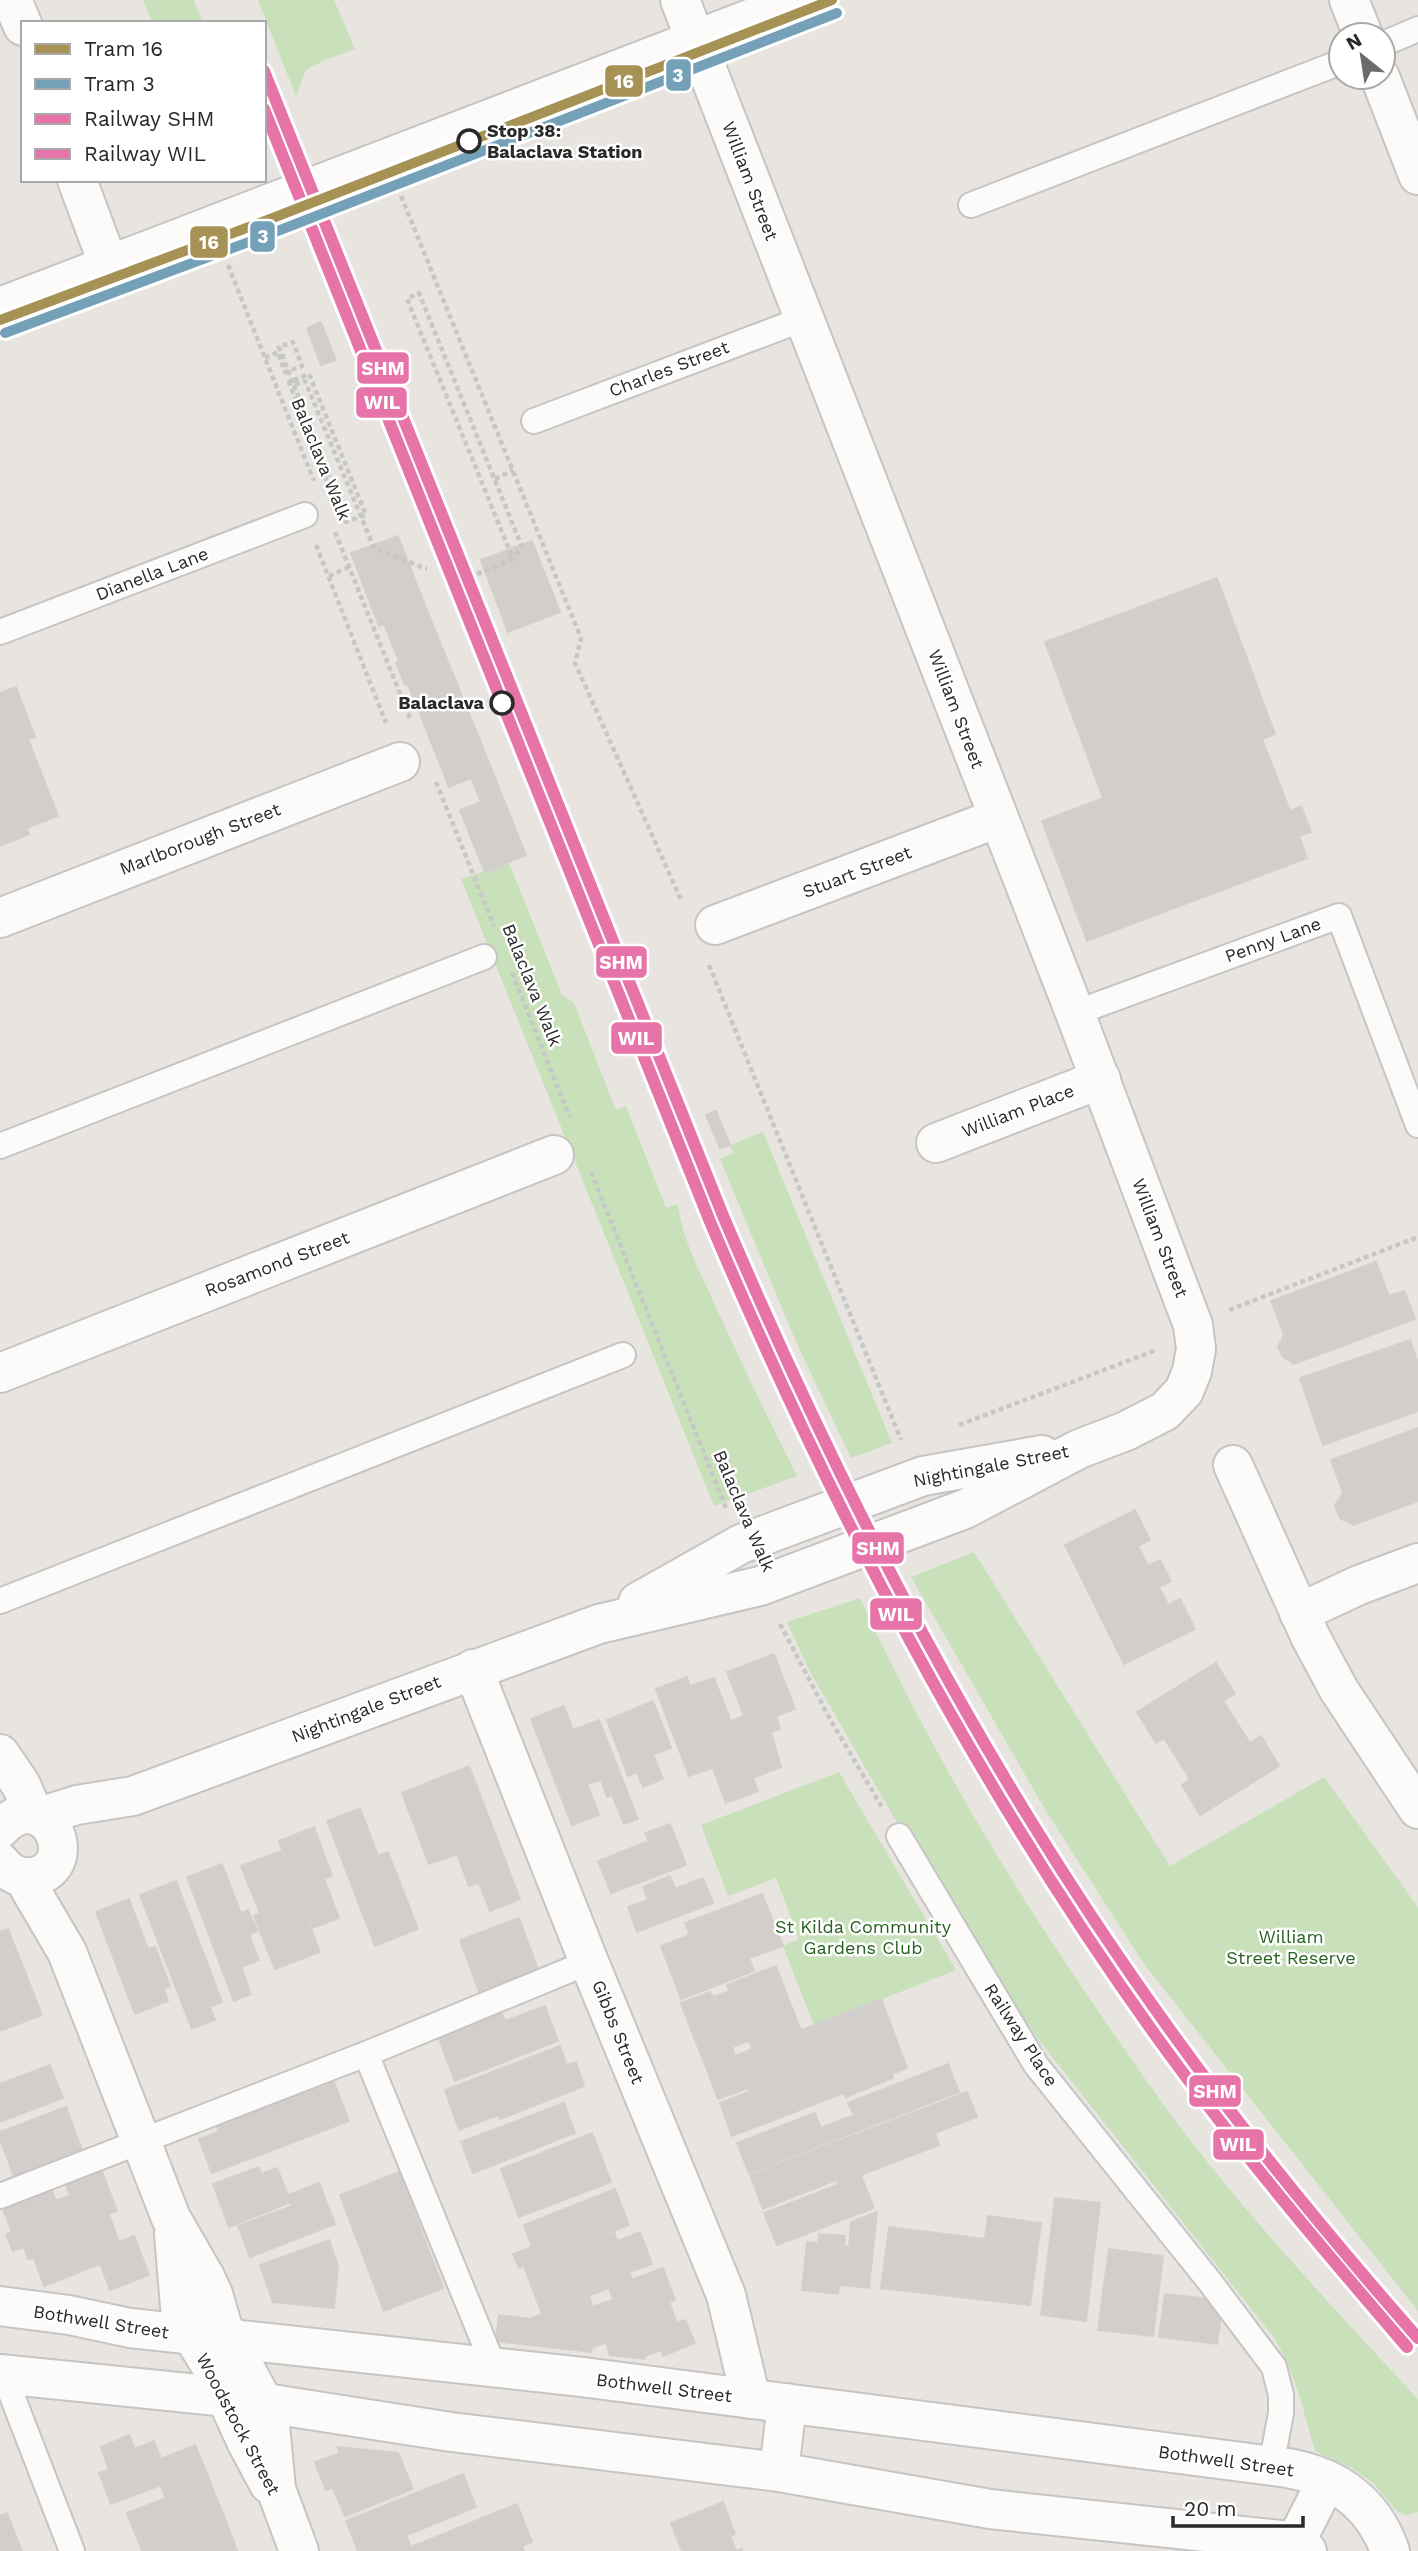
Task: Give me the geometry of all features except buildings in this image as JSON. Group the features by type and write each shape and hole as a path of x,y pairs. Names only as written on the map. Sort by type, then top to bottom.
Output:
{"street":[{"path":"12,0 21,21"},
{"name":"William Street","path":"680,0 1101,1079 1193,1325 1196,1349 1188,1382"},
{"path":"0,307 799,0"},
{"path":"1349,0 1357,21"},
{"path":"1385,91 1418,175"},
{"path":"78,182 109,267"},
{"name":"Marlborough Street","path":"0,918 409,749"},
{"name":"Stuart Street","path":"702,930 998,818"},
{"name":"William Place","path":"936,1143 1101,1079"},
{"name":"Rosamond Street","path":"0,1373 572,1148"},
{"name":"Nightingale Street","path":"24,1820 78,1805 133,1796 599,1623 760,1586 965,1509 1079,1449 1157,1417 1174,1403 1188,1382"},
{"name":"Nightingale Street","path":"599,1623 741,1544 923,1476 1079,1449"},
{"path":"1233,1465 1299,1614 1339,1690 1418,1809"},
{"path":"1299,1614 1359,1586 1418,1563"},
{"name":"Gibbs Street","path":"473,1669 589,1962 769,2401"},
{"path":"0,1754 21,1785 24,1820"},
{"name":"Nightingale Street","path":"24,1869 92,1826 133,1796"},
{"name":"Woodstock Street","path":"24,1820 48,1822 58,1838 24,1869 67,1952 171,2218 209,2285 229,2341 245,2400"},
{"name":"Woodstock Street","path":"171,2218 182,2315 190,2336 270,2425 274,2478 281,2507 299,2551"},
{"name":"Bothwell Street","path":"0,2306 69,2315 118,2327 229,2341 494,2367 1301,2471 1327,2480 1346,2491 1369,2511 1379,2525 1390,2551"},
{"path":"2,2374 245,2400 451,2432 779,2472 990,2509 1260,2537 1301,2547 1327,2480"},
{"path":"769,2401 779,2472"}],"lane":[{"path":"1397,38 1418,29"},
{"path":"971,205 1327,67"},
{"name":"Charles Street","path":"534,421 803,319"},
{"name":"Dianella Lane","path":"0,632 305,515"},
{"name":"Penny Lane","path":"1075,1013 1339,916 1418,1125"},
{"path":"0,1146 491,948"},
{"path":"0,1601 623,1355"},
{"name":"Railway Place","path":"899,1836 1036,2065 1210,2282 1273,2367 1281,2395 1281,2413 1270,2466"},
{"path":"0,2196 366,2054 589,1962"},
{"path":"366,2054 494,2367"},
{"path":"2,2374 72,2551"}],"path":[{"path":"386,160 581,638 575,663 702,930 904,1445"},
{"name":"Balaclava Walk","path":"236,286 317,488"},
{"path":"477,574 513,559 522,547 419,293 407,299 513,559"},
{"path":"265,358 278,352 285,372 293,369 302,366 293,342 279,347 287,366 290,375 294,385 346,522 366,515 309,374 289,382 328,485"},
{"path":"294,385 305,381 374,548 427,569"},
{"path":"495,479 513,470"},
{"path":"305,515 329,576 409,749"},
{"name":"Balaclava Walk","path":"334,530 409,749 491,948"},
{"path":"329,576 349,568"},
{"name":"Balaclava Walk","path":"509,964 572,1148 741,1544"},
{"path":"955,1426 1162,1349 1166,1338 1193,1325 1418,1237"},
{"path":"760,1586 830,1718 899,1836"}],"green space":[{"path":"143,0 194,0 202,21 152,21"},
{"path":"258,0 334,0 355,49 306,70 296,96"},
{"path":"509,863 562,995 574,1003 616,1110 626,1106 666,1208 678,1204 683,1230 698,1268 797,1476 714,1506 461,879"},
{"path":"763,1132 892,1443 851,1458 796,1342 720,1159 734,1153 730,1145"},
{"name":"William Street Reserve","path":"974,1552 1170,1866 1324,1777 1418,1907 1418,2311 1144,1964 1046,1811 911,1577"},
{"path":"860,1598 911,1703 967,1805 1059,1954 1136,2066 1181,2129 1238,2199 1418,2399 1418,2512 1405,2515 1397,2511 1372,2482 1351,2468 1315,2451 1294,2380 1275,2339 1035,2035 948,1911 809,1670 787,1622"},
{"name":"St Kilda Community Gardens Club","path":"839,1772 956,1970 814,2026 783,1946 799,1939 776,1878 728,1896 701,1825"}],"tram line":[{"name":"16","path":"0,320 265,221 832,0"},
{"name":"3","path":"5,333 270,234 837,13"}],"rail line":[{"name":"SHM","path":"266,76 724,1218 770,1324 870,1533 980,1736 1039,1835 1102,1932 1168,2027 1258,2147 1418,2338"},
{"name":"WIL","path":"266,114 711,1224 757,1330 857,1540 968,1743 1027,1843 1090,1940 1156,2036 1216,2116 1310,2233 1407,2347"}],"place":[{"name":"Stop 38: Balaclava Station","path":"469,141"},
{"name":"Balaclava","path":"502,703"}]}
